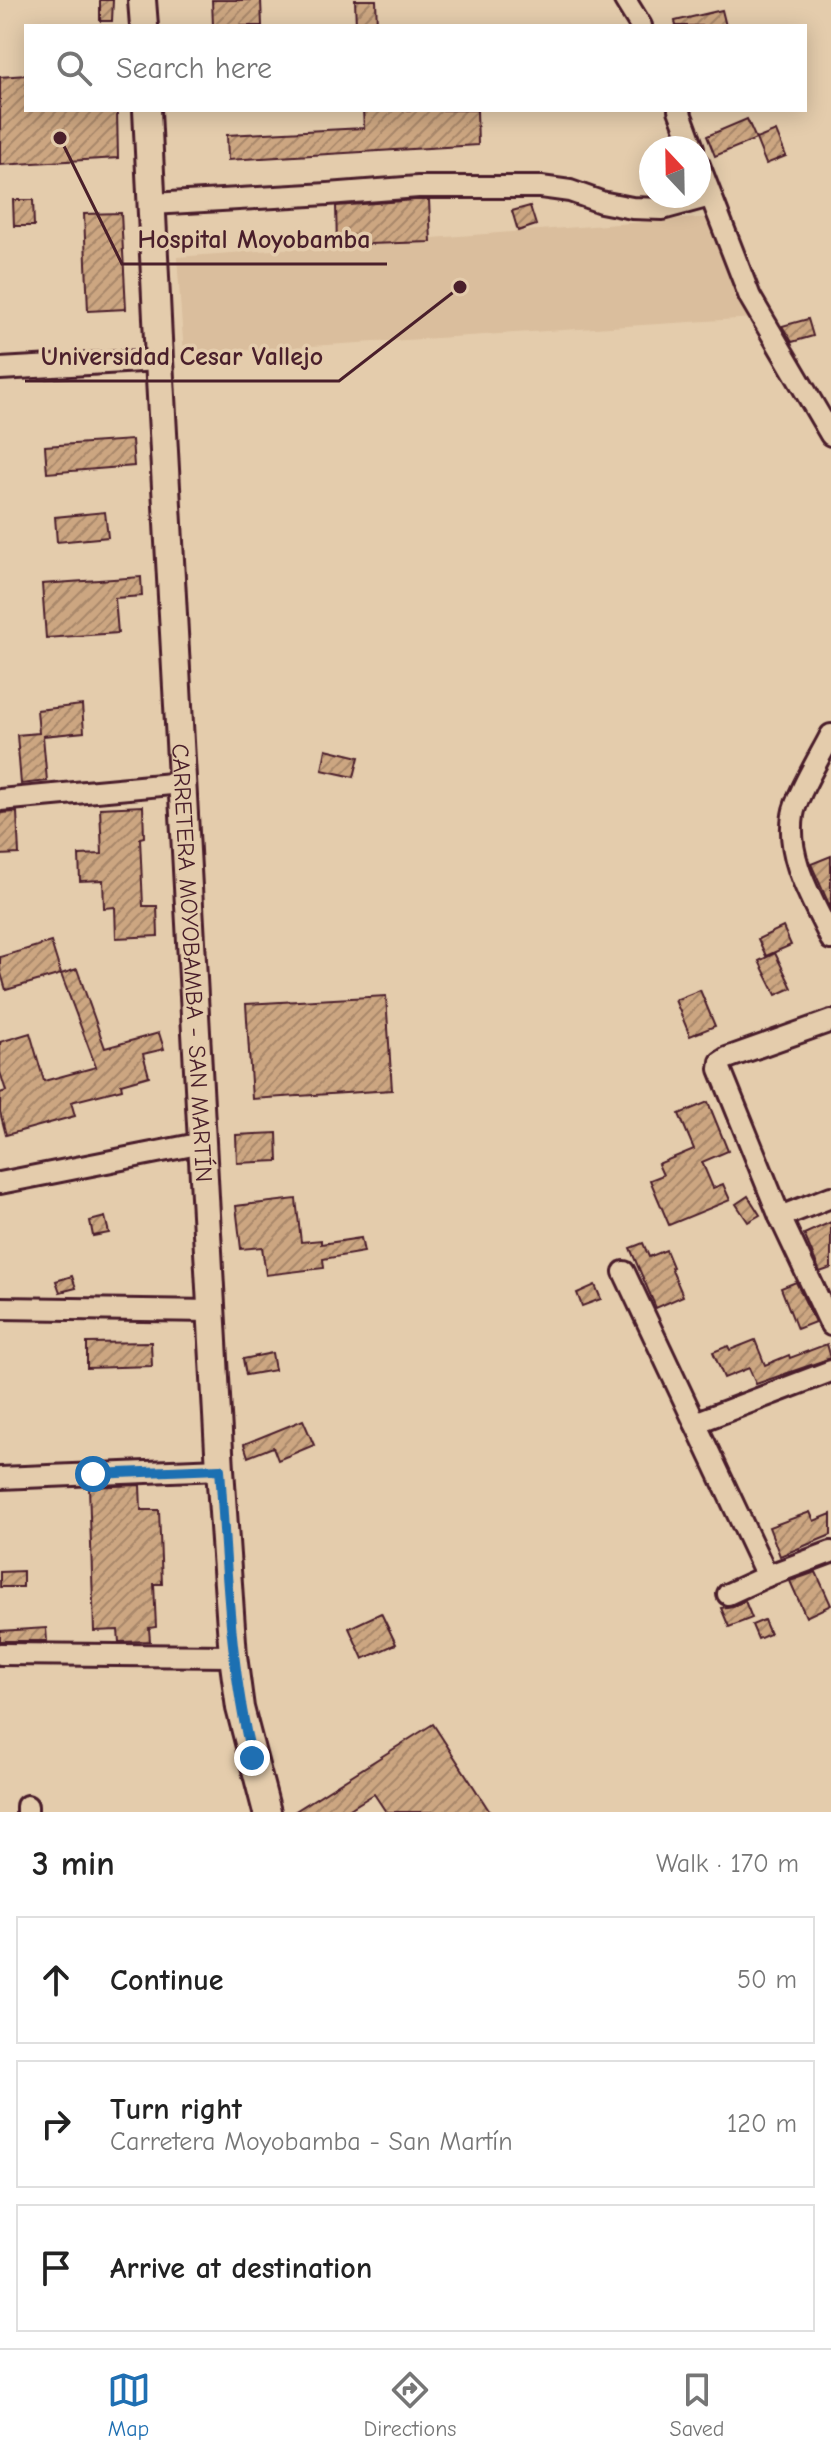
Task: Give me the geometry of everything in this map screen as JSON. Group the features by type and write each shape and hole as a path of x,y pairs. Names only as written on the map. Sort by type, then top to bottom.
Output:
{"main road":[{"path":"142,0 144,24"},
{"name":"CARRETERA MOYOBAMBA - SAN MARTÍN","path":"147,112 220,1469 233,1656 240,1708 267,1812"}],"street":[{"path":"625,0 640,24"},
{"path":"680,112 689,136"},
{"path":"152,204 418,187 541,187 570,191 601,202 632,208 666,208"},
{"path":"711,199 750,297 831,435"},
{"path":"0,369 159,360"},
{"path":"831,735 793,812 792,843 798,870 831,939"},
{"path":"0,800 182,783"},
{"path":"831,1021 727,1058 721,1062 720,1069 780,1217 831,1325"},
{"path":"0,1183 203,1143"},
{"path":"780,1217 831,1197"},
{"path":"624,1272 767,1576"},
{"path":"0,1308 213,1311"},
{"path":"695,1423 831,1371"},
{"path":"0,1478 220,1469"},
{"path":"728,1594 831,1552"},
{"path":"0,1654 233,1656"}],"shaded area":[{"path":"711,217 754,318 184,354 177,257"}],"building":[{"path":"100,0 113,0 112,21 100,21"},
{"path":"212,0 261,0 262,24 213,24"},
{"path":"355,0 376,0 377,24 356,24"},
{"path":"722,10 726,24 676,24 675,21"},
{"path":"24,75 24,112 117,112 118,158 0,165 0,77"},
{"path":"363,112 477,112 478,145 228,160 227,135 364,128"},
{"path":"747,119 756,139 715,156 711,136 707,136"},
{"path":"776,131 786,156 766,164 756,139"},
{"path":"13,200 33,200 34,226 14,226"},
{"path":"429,200 431,242 337,245 336,206"},
{"path":"530,206 536,225 518,231 512,211"},
{"path":"121,213 126,309 88,311 84,214"},
{"path":"808,319 813,336 792,342 782,326"},
{"path":"132,440 134,466 47,473 45,446"},
{"path":"105,512 108,537 57,542 55,517"},
{"path":"141,577 142,596 115,598 118,633 46,638 42,584"},
{"path":"82,705 84,732 43,736 47,781 21,784 17,735 39,733 37,710"},
{"path":"326,749 359,757 354,777 322,770"},
{"path":"143,806 144,837 140,838 143,906 157,906 158,936 116,938 115,907 104,908 103,880 80,881 79,855 102,854 100,808"},
{"path":"17,812 19,854 0,855 0,813"},
{"path":"831,856 831,909 811,864"},
{"path":"783,927 791,945 766,956 758,939"},
{"path":"51,942 61,974 6,990 0,957"},
{"path":"775,953 792,988 776,995 759,961"},
{"path":"77,969 105,1048 159,1033 164,1049 143,1054 149,1076 121,1084 122,1089 71,1102 75,1116 6,1135 0,1112 0,1093 6,1091 0,1072 0,1042 30,1033 44,1081 96,1067 61,974"},
{"path":"700,990 715,1026 690,1036 675,1000"},
{"path":"386,996 392,1090 252,1099 246,1004"},
{"path":"708,1102 728,1151 702,1162 713,1188 723,1184 730,1200 669,1225 650,1180 663,1175 658,1164 694,1149 679,1114"},
{"path":"277,1133 278,1161 237,1163 236,1135"},
{"path":"748,1196 760,1215 748,1222 736,1204"},
{"path":"296,1199 301,1242 321,1240 321,1244 361,1238 364,1252 323,1259 324,1268 266,1275 262,1247 241,1249 236,1206"},
{"path":"105,1217 109,1233 93,1236 90,1221"},
{"path":"831,1222 831,1268 820,1272 804,1234"},
{"path":"643,1243 649,1257 666,1250 683,1296 656,1308 630,1248"},
{"path":"72,1276 76,1288 60,1292 56,1281"},
{"path":"796,1282 815,1322 797,1329 781,1288"},
{"path":"595,1285 601,1299 582,1306 577,1293"},
{"path":"755,1340 765,1365 827,1344 831,1358 756,1384 749,1368 724,1378 713,1352 728,1346 730,1350"},
{"path":"151,1342 152,1366 87,1368 87,1343"},
{"path":"272,1353 275,1370 246,1375 243,1359"},
{"path":"303,1420 314,1445 278,1460 273,1447 248,1457 244,1444"},
{"path":"140,1485 141,1510 159,1510 162,1584 154,1584 156,1627 149,1628 150,1641 119,1642 118,1630 94,1631 89,1487"},
{"path":"810,1512 814,1521 831,1514 831,1535 780,1556 769,1527"},
{"path":"23,1571 23,1587 0,1587 0,1572"},
{"path":"816,1572 831,1605 806,1617 790,1581"},
{"path":"745,1601 752,1618 729,1627 721,1608"},
{"path":"381,1613 396,1644 363,1659 349,1628"},
{"path":"764,1620 770,1634 758,1639 752,1625"},
{"path":"46,1628 47,1641 0,1641 0,1631"},
{"path":"433,1724 490,1812 386,1812 374,1794 345,1812 294,1812"}],"place":[{"name":"Hospital Moyobamba","path":"60,138"},
{"name":"Universidad Cesar Vallejo","path":"460,287"}],"route":[{"path":"93,1474 220,1469 233,1656 240,1708 252,1758"}]}
